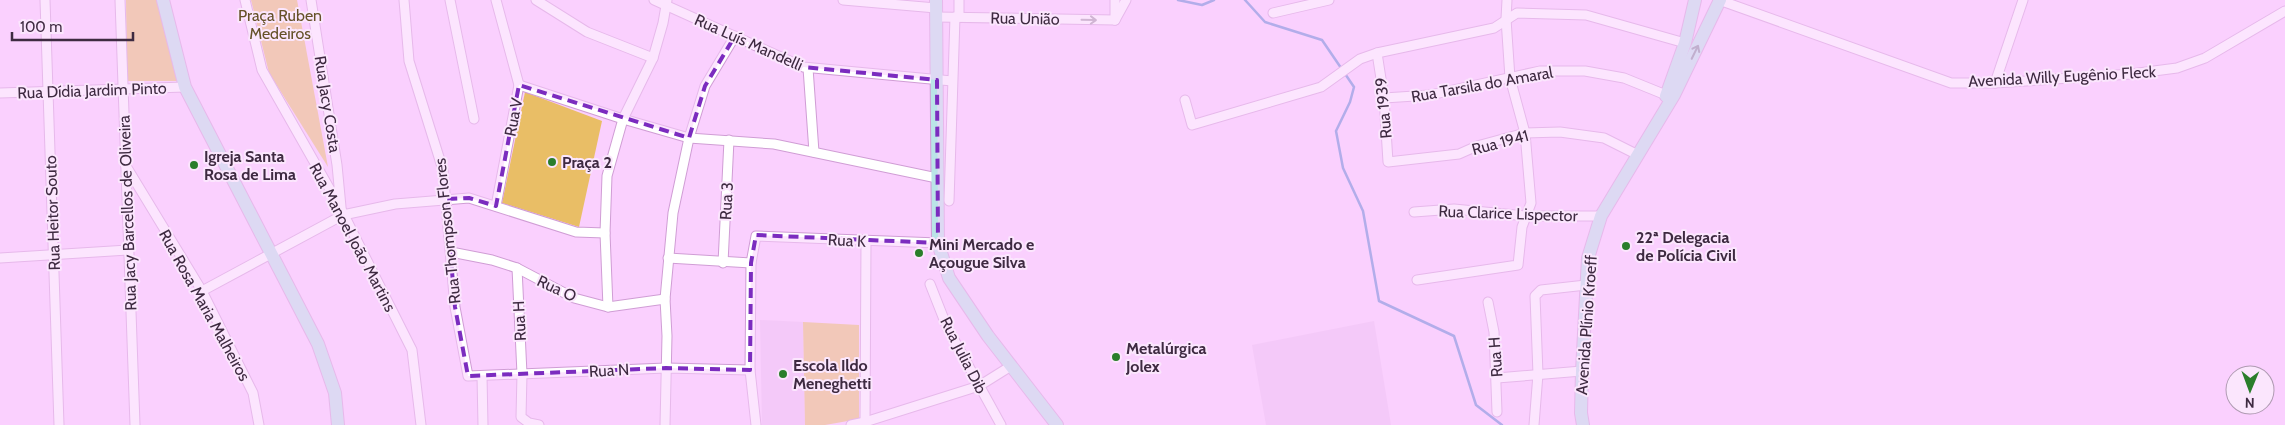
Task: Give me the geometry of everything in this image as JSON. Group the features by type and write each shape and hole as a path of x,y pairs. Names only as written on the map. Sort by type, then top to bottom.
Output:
{"main road":[{"path":"163,0 185,87 318,344 335,393 338,425"},
{"name":"Avenida Plínio Kroeff","path":"1652,134 1685,42 1695,0"},
{"name":"Avenida Plínio Kroeff","path":"1580,421 1588,258 1602,216 1674,95 1720,0"},
{"path":"936,8 938,243 949,278 1011,366 1057,425"}],"street":[{"name":"Rua Heitor Souto","path":"45,0 59,425"},
{"name":"Rua Jacy Barcellos de Oliveira","path":"120,0 124,163 135,425"},
{"name":"Rua Manoel João Martins","path":"244,0 262,70 342,212 412,350 421,425"},
{"name":"Rua Jacy Costa","path":"311,0 337,165 342,212"},
{"name":"Rua Thompson Flores","path":"404,0 409,62 443,170 455,307 468,376"},
{"path":"450,0 474,119"},
{"name":"Rua V","path":"496,0 519,85 496,206"},
{"path":"536,0 587,32 652,58"},
{"name":"Rua Luís Mandelli","path":"654,0 666,3 808,68 952,81"},
{"name":"Rua União","path":"843,0 936,8 957,17 1115,20"},
{"path":"949,201 952,81 959,0"},
{"path":"1115,0 1115,20"},
{"path":"1115,20 1126,0"},
{"path":"1273,13 1296,4 1329,0"},
{"path":"1417,280 1518,266 1522,228 1531,204 1525,133 1510,78 1506,19 1507,0"},
{"name":"Avenida Willy Eugênio Fleck","path":"1720,0 1951,82 1995,83 2131,74 2178,68 2205,58 2285,11"},
{"path":"1995,83 2023,0"},
{"path":"608,307 605,233 607,176 623,119 652,58 663,23 666,3"},
{"path":"1185,100 1192,124 1322,87 1360,59 1377,53 1494,28 1517,13 1586,15 1685,42"},
{"path":"665,425 667,336 665,299 673,212 689,138 705,86 735,36"},
{"name":"Rua 1939","path":"1377,53 1384,98 1388,162"},
{"path":"808,68 814,152"},
{"name":"Rua Tarsila do Amaral","path":"1384,98 1430,96 1540,72 1585,71 1624,78 1666,95"},
{"path":"519,85 623,119 689,138 774,144 937,178"},
{"name":"Rua Dídia Jardim Pinto","path":"0,93 185,87"},
{"name":"Rua 1941","path":"1388,162 1459,154 1477,146 1525,133 1560,132 1604,138 1638,155"},
{"name":"Rua 3","path":"723,262 729,140"},
{"name":"Rua Rosa Maria Malheiros","path":"124,163 202,291 253,393 258,425"},
{"path":"202,291 342,212 395,204 469,198 576,232 605,233"},
{"name":"Rua Clarice Lispector","path":"1414,212 1454,209 1527,216 1602,216"},
{"name":"Rua K","path":"751,263 756,236 938,243"},
{"path":"865,424 866,241"},
{"path":"0,258 128,250"},
{"name":"Rua O","path":"451,252 492,260 517,268 574,298 608,307 665,299"},
{"path":"668,258 751,263 750,370 756,425"},
{"name":"Rua H","path":"517,268 522,374 521,417 532,424"},
{"name":"Rua Julia Dib","path":"930,284 947,327 1001,425"},
{"path":"1534,425 1538,374 1534,296 1541,290 1586,285"},
{"name":"Rua H","path":"1488,302 1494,332 1498,378 1497,412"},
{"path":"850,425 865,424 979,386 1011,366"},
{"name":"Rua N","path":"468,376 666,368 750,370"},
{"path":"1498,378 1582,371"},
{"path":"482,376 482,425"}],"highlighted area":[{"path":"735,36 803,67 937,80 938,243 756,235 751,263 750,370 666,368 468,376 455,307 446,199 469,198 496,206 519,85 689,138 705,86"}],"shaded area":[{"name":"Escola Ildo Meneghetti","path":"760,320 803,322 805,425 762,425"},
{"path":"1374,321 1391,425 1266,425 1252,345"}],"green space":[{"path":"126,0 158,0 177,81 127,81"},
{"name":"Praça Ruben Medeiros","path":"251,0 297,0 328,167 269,73"},
{"name":"Praça 2","path":"525,92 602,121 579,227 502,203"},
{"path":"803,322 859,325 859,419 825,425 805,425"}],"waterway":[{"path":"1178,0 1202,5 1214,0"},
{"path":"1245,0 1265,22 1322,40 1354,87 1350,102 1336,131 1343,168 1363,211 1379,301 1454,336 1476,405 1502,425"}],"place":[{"name":"Praça 2","path":"552,162"},
{"name":"Igreja Santa Rosa de Lima","path":"194,165"},
{"name":"22ª Delegacia de Polícia Civil","path":"1626,246"},
{"name":"Mini Mercado e Açougue Silva","path":"919,253"},
{"name":"Metalúrgica Jolex","path":"1116,357"},
{"name":"Escola Ildo Meneghetti","path":"783,374"}]}
